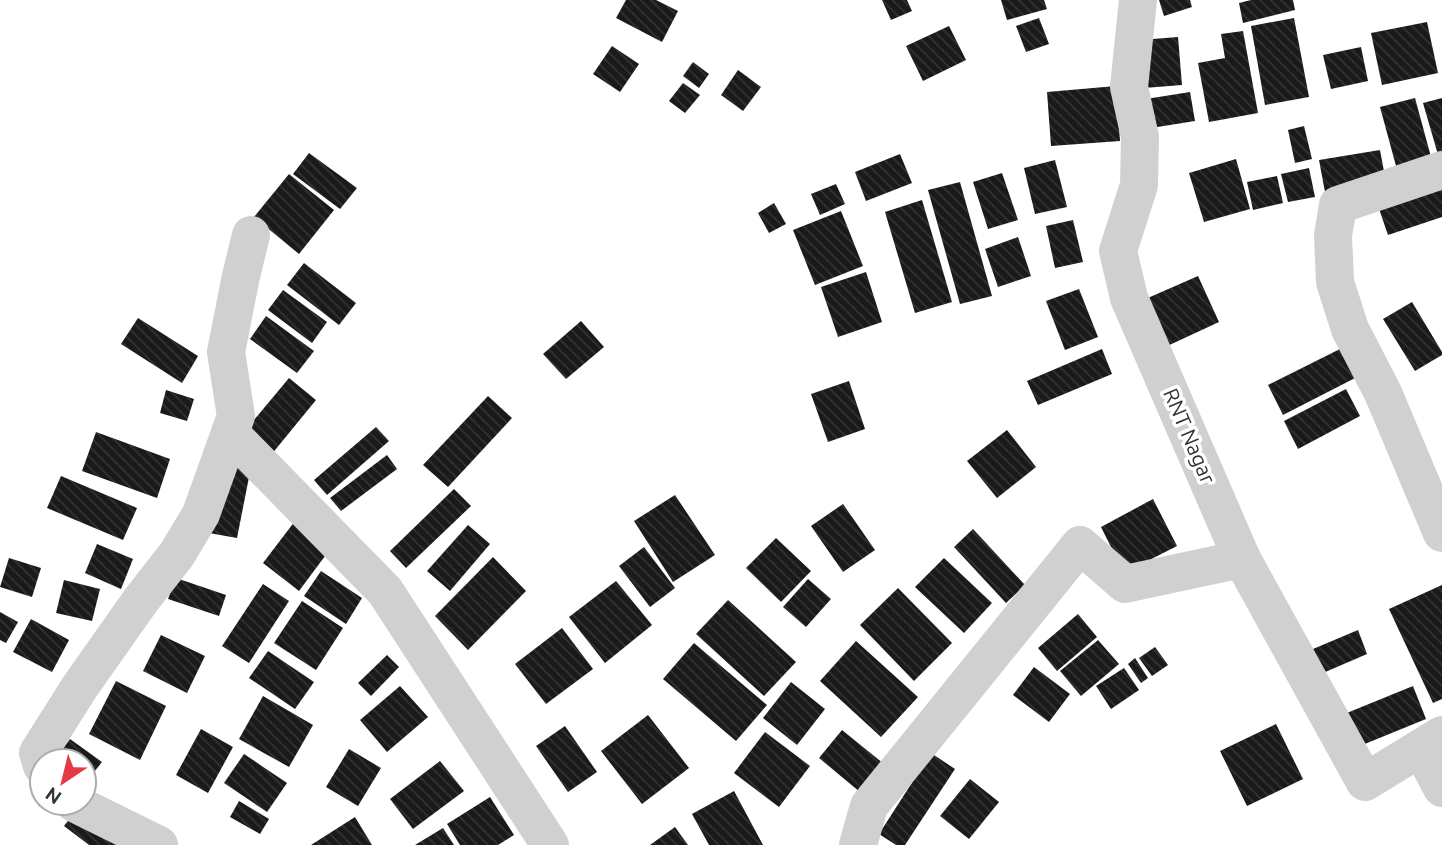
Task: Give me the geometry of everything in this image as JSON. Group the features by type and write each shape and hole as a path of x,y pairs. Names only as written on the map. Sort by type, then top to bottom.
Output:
{"street":[{"name":"RNT Nagar","path":"1138,0 1129,87 1140,137 1139,185 1118,251 1129,298 1242,559 1366,782 1431,741 1442,788"},
{"path":"1442,170 1338,205 1333,236 1335,282 1350,328 1382,393 1442,533"},
{"path":"42,747 127,619 177,554 201,514 236,416 226,352 251,235"},
{"path":"230,433 385,591 550,845"},
{"path":"858,845 869,806 1080,545 1125,584 1242,559"},
{"path":"98,815 159,845"}],"building":[{"path":"626,0 656,0 678,11 662,42 616,18"},
{"path":"882,0 907,0 912,11 891,20"},
{"path":"1001,0 1044,0 1047,9 1007,20"},
{"path":"1159,0 1190,0 1192,7 1164,16"},
{"path":"1251,0 1293,0 1295,10 1243,23 1239,3"},
{"path":"1039,18 1049,44 1026,52 1016,26"},
{"path":"1294,18 1309,97 1265,105 1251,26"},
{"path":"1427,22 1438,73 1382,85 1371,33"},
{"path":"949,26 966,60 923,81 906,46"},
{"path":"1243,31 1258,113 1209,122 1198,63 1225,58 1221,34"},
{"path":"1178,37 1182,85 1144,88 1140,40"},
{"path":"612,46 639,64 620,92 593,74"},
{"path":"1361,47 1368,81 1331,89 1323,55"},
{"path":"693,62 709,74 699,88 683,76"},
{"path":"738,70 761,87 743,111 721,95"},
{"path":"683,83 700,95 685,113 669,101"},
{"path":"1116,86 1120,141 1051,146 1047,92"},
{"path":"1190,92 1195,121 1151,128 1146,99"},
{"path":"1415,98 1434,168 1399,177 1380,107"},
{"path":"1442,98 1442,165 1441,165 1423,103"},
{"path":"1304,126 1312,159 1295,163 1288,130"},
{"path":"1380,150 1386,182 1325,192 1319,160"},
{"path":"309,153 357,188 340,209 293,174"},
{"path":"900,154 912,183 866,201 855,172"},
{"path":"1236,159 1250,209 1204,222 1189,173"},
{"path":"1055,160 1067,207 1035,214 1024,168"},
{"path":"1309,168 1315,197 1288,202 1281,174"},
{"path":"1002,173 1018,220 988,229 973,182"},
{"path":"289,174 334,210 299,254 254,217"},
{"path":"1277,176 1283,203 1253,210 1247,182"},
{"path":"960,182 992,296 960,304 928,190"},
{"path":"836,184 845,204 820,215 811,194"},
{"path":"1442,184 1442,217 1388,235 1378,206"},
{"path":"922,200 952,302 915,313 885,212"},
{"path":"774,203 786,224 769,233 758,213"},
{"path":"841,211 863,266 815,285 793,230"},
{"path":"1073,220 1083,262 1055,268 1046,226"},
{"path":"1018,237 1031,276 998,287 985,249"},
{"path":"304,263 356,303 339,325 287,285"},
{"path":"866,272 882,322 838,337 821,287"},
{"path":"1198,276 1219,322 1163,348 1141,301"},
{"path":"1079,289 1098,337 1065,350 1046,301"},
{"path":"283,290 327,322 312,343 268,310"},
{"path":"1412,302 1442,352 1442,355 1415,371 1383,319"},
{"path":"266,316 314,351 297,373 250,339"},
{"path":"138,318 198,356 182,383 121,344"},
{"path":"581,321 604,347 566,379 543,354"},
{"path":"1344,347 1359,376 1283,415 1268,385"},
{"path":"1102,349 1112,374 1038,405 1027,381"},
{"path":"289,378 316,400 271,455 244,432"},
{"path":"849,381 865,429 828,442 811,394"},
{"path":"1346,389 1360,416 1298,449 1284,421"},
{"path":"166,390 194,399 187,421 160,413"},
{"path":"488,396 512,418 448,487 423,465"},
{"path":"376,427 389,441 327,495 314,480"},
{"path":"1007,430 1036,467 997,498 967,461"},
{"path":"96,432 170,459 157,498 82,471"},
{"path":"387,455 397,469 341,511 330,498"},
{"path":"222,461 251,467 237,538 209,533"},
{"path":"61,476 137,508 123,540 47,508"},
{"path":"454,489 471,506 406,568 390,551"},
{"path":"675,495 715,555 673,582 634,521"},
{"path":"1153,499 1177,546 1124,573 1101,527"},
{"path":"843,504 875,550 843,572 811,526"},
{"path":"295,521 331,548 299,591 263,563"},
{"path":"468,525 490,544 450,591 427,571"},
{"path":"973,529 1025,585 1006,603 954,547"},
{"path":"776,538 811,571 781,602 746,568"},
{"path":"97,544 133,559 121,589 85,573"},
{"path":"644,547 675,588 650,607 619,566"},
{"path":"493,557 526,591 468,650 435,616"},
{"path":"9,558 41,568 32,597 0,587"},
{"path":"944,558 992,603 964,633 915,587"},
{"path":"321,571 362,598 346,624 304,596"},
{"path":"176,578 226,595 219,616 168,599"},
{"path":"808,579 831,599 806,627 783,607"},
{"path":"64,580 100,589 92,621 56,613"},
{"path":"616,581 652,625 605,663 569,617"},
{"path":"263,584 289,601 249,663 222,646"},
{"path":"1442,585 1442,699 1433,703 1389,609"},
{"path":"898,588 952,643 914,681 860,625"},
{"path":"728,600 796,662 764,696 696,634"},
{"path":"302,601 343,628 316,670 274,643"},
{"path":"0,612 18,622 6,643 0,640"},
{"path":"1078,614 1097,637 1057,671 1038,648"},
{"path":"31,619 69,640 52,672 13,652"},
{"path":"562,628 593,669 546,704 515,664"},
{"path":"1358,630 1367,654 1323,673 1313,649"},
{"path":"161,635 205,656 187,693 143,671"},
{"path":"1098,640 1119,664 1081,696 1060,671"},
{"path":"856,641 918,697 881,737 820,681"},
{"path":"694,643 767,705 736,741 663,679"},
{"path":"1155,647 1168,665 1152,676 1139,658"},
{"path":"268,651 314,682 295,709 249,678"},
{"path":"387,655 399,667 371,696 358,683"},
{"path":"1135,658 1148,678 1141,683 1128,664"},
{"path":"1034,667 1070,694 1049,722 1013,695"},
{"path":"1124,668 1139,690 1111,709 1096,686"},
{"path":"116,681 166,706 140,760 89,734"},
{"path":"791,682 825,709 797,745 763,718"},
{"path":"400,686 428,717 387,752 360,720"},
{"path":"1413,686 1426,719 1350,750 1337,717"},
{"path":"263,696 313,725 289,767 239,739"},
{"path":"648,715 689,768 642,804 601,751"},
{"path":"1276,724 1303,779 1247,806 1220,751"},
{"path":"565,726 597,772 568,792 536,746"},
{"path":"201,729 233,747 208,793 176,775"},
{"path":"842,730 884,764 860,792 819,758"},
{"path":"765,732 810,766 779,807 734,773"},
{"path":"70,739 81,747 64,747"},
{"path":"349,749 381,768 358,806 326,787"},
{"path":"931,753 955,769 905,845 896,845 879,834"},
{"path":"244,754 287,783 267,812 224,783"},
{"path":"440,761 464,791 413,829 390,799"},
{"path":"970,779 999,802 969,839 940,816"},
{"path":"734,791 763,845 709,845 692,814"},
{"path":"490,797 514,835 498,845 460,845 447,824"},
{"path":"239,801 269,819 260,834 230,817"},
{"path":"71,817 87,817 124,845 89,845 64,826"},
{"path":"355,817 372,845 311,845"},
{"path":"675,827 688,845 650,845"},
{"path":"443,828 454,845 415,845"}]}
